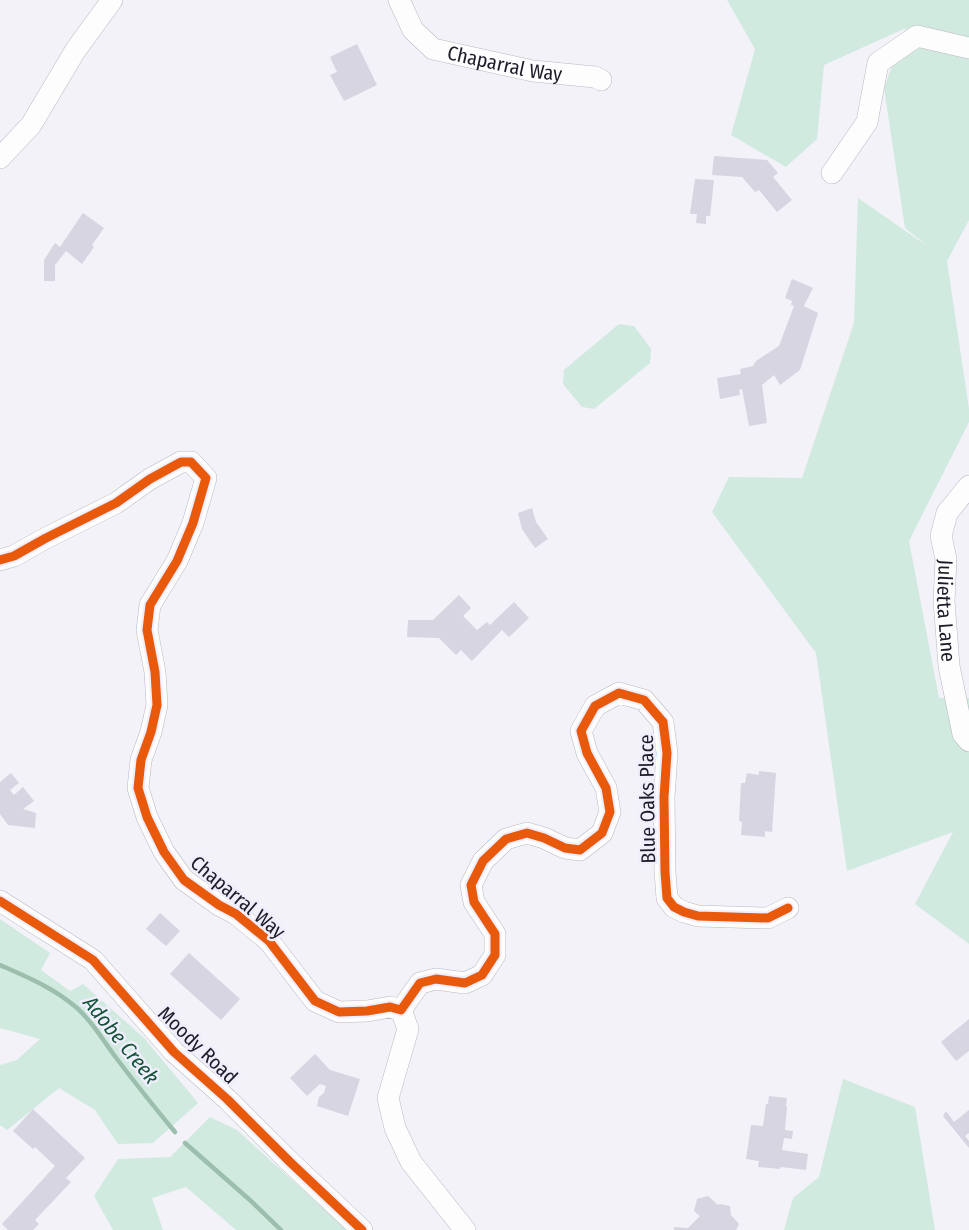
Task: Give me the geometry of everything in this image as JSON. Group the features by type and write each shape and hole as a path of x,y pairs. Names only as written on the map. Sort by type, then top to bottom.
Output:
{"street":[{"path":"0,158 31,125 75,51 111,0"},
{"name":"Chaparral Way","path":"399,0 413,30 433,49 532,71 595,77 601,80"},
{"path":"832,173 867,122 878,63 917,36 969,48"},
{"name":"Chaparral Way","path":"0,560 14,556 116,503 150,479 181,462 191,462 206,477 193,523 177,561 150,606 147,630 155,672 157,705 141,760 138,788 147,817 164,852 184,880 219,906 236,914 269,940 315,1001 339,1012 390,1008 401,1010"},
{"name":"Julietta Lane","path":"969,486 947,513 941,536 946,559 944,601 949,666 963,734 969,741"},
{"name":"Blue Oaks Place","path":"401,1010 420,983 436,979 465,983 482,975 495,955 495,934 474,902 471,885 483,861 506,839 527,833 565,848 580,850 602,833 610,812 606,788 587,753 581,731 594,706 619,693 644,700 663,722 667,753 664,797 667,897 675,907 698,916 768,918 788,908"},
{"name":"Moody Road","path":"0,901 93,960 174,1052 227,1099 362,1230"},
{"path":"401,1010 408,1029 388,1098 395,1128 411,1162 465,1230"}],"green space":[{"path":"727,0 969,0 969,220 947,261 969,422 909,541 939,698 969,698 969,944 915,904 953,832 847,871 816,653 712,512 729,477 802,478 854,323 858,198 930,248 905,228 884,88 906,28 824,65 817,139 786,167 731,135 755,49"},
{"path":"619,324 634,326 651,349 650,363 594,409 582,407 563,384 564,370"},
{"path":"0,919 50,953 41,970 70,991 83,984 144,1038 198,1103 153,1143 118,1144 95,1110 59,1088 7,1130 0,1125 0,1065 17,1060 40,1039 0,1028"},
{"path":"843,1079 915,1107 935,1230 784,1230 793,1198 819,1177"},
{"path":"210,1117 237,1130 347,1230 236,1230 186,1187 152,1198 163,1230 113,1230 94,1196 118,1159 170,1157"}],"building":[{"path":"357,44 377,85 344,101 330,75 337,72 330,57"},
{"path":"714,156 767,160 778,173 773,177 792,200 777,212 759,190 755,192 742,177 712,175"},
{"path":"695,179 714,180 710,216 706,216 706,224 696,223 697,214 690,214"},
{"path":"83,213 104,228 92,245 94,247 82,264 66,251 55,265 55,281 44,281 44,260 55,243 60,247"},
{"path":"792,279 813,288 804,306 818,313 800,370 780,385 774,375 762,385 767,423 749,426 742,389 739,390 740,395 720,399 717,378 741,374 740,369 753,366 756,361 779,346 794,306 791,305 792,301 785,298"},
{"path":"532,508 536,522 548,539 535,548 522,529 518,513"},
{"path":"459,595 471,608 463,616 477,630 487,622 490,625 514,602 529,618 509,637 502,630 472,661 461,650 456,655 439,638 407,637 408,620 433,620"},
{"path":"759,771 776,773 772,832 765,831 765,837 741,835 742,822 739,821 741,783 745,783 747,773 759,775"},
{"path":"11,773 19,783 10,790 14,795 23,787 34,801 23,809 36,813 35,828 8,825 0,814 0,782"},
{"path":"160,913 180,931 166,946 146,929"},
{"path":"189,953 240,999 221,1020 170,974"},
{"path":"969,1019 969,1051 956,1061 941,1042"},
{"path":"315,1054 330,1070 360,1079 348,1116 317,1106 319,1097 324,1093 326,1086 320,1084 307,1096 290,1078"},
{"path":"769,1096 787,1098 785,1130 793,1131 792,1139 784,1138 782,1150 808,1154 806,1170 758,1167 759,1161 746,1159 751,1125 763,1126"},
{"path":"33,1109 85,1158 66,1178 71,1182 35,1220 39,1224 33,1230 8,1230 2,1224 55,1166 13,1131"},
{"path":"969,1110 969,1133 965,1136 969,1141 969,1148 943,1116 946,1111 954,1122"},
{"path":"708,1196 718,1205 730,1206 731,1215 739,1224 736,1230 674,1230 674,1227 688,1228 700,1216 694,1211 697,1199"}],"waterway":[{"name":"Adobe Creek","path":"0,965 50,989 83,1014 175,1132"},
{"name":"Adobe Creek","path":"185,1143 281,1230"}],"cycle path":[{"path":"0,560 14,556 116,503 150,479 181,462 191,462 206,478 193,523 177,561 150,605 147,630 155,672 157,705 141,760 138,788 147,817 164,852 184,880 236,914 269,941 315,1001 339,1012 390,1007 401,1010 420,983 436,979 465,983 482,975 495,955 495,934 474,902 471,885 483,861 506,839 527,833 565,848 580,850 602,833 610,812 606,788 587,753 581,731 595,706 619,693 644,700 663,722 667,753 664,797 665,872 667,898 674,907 698,916 768,918 788,908"},
{"path":"0,901 93,960 174,1052 227,1099 362,1230"}]}
